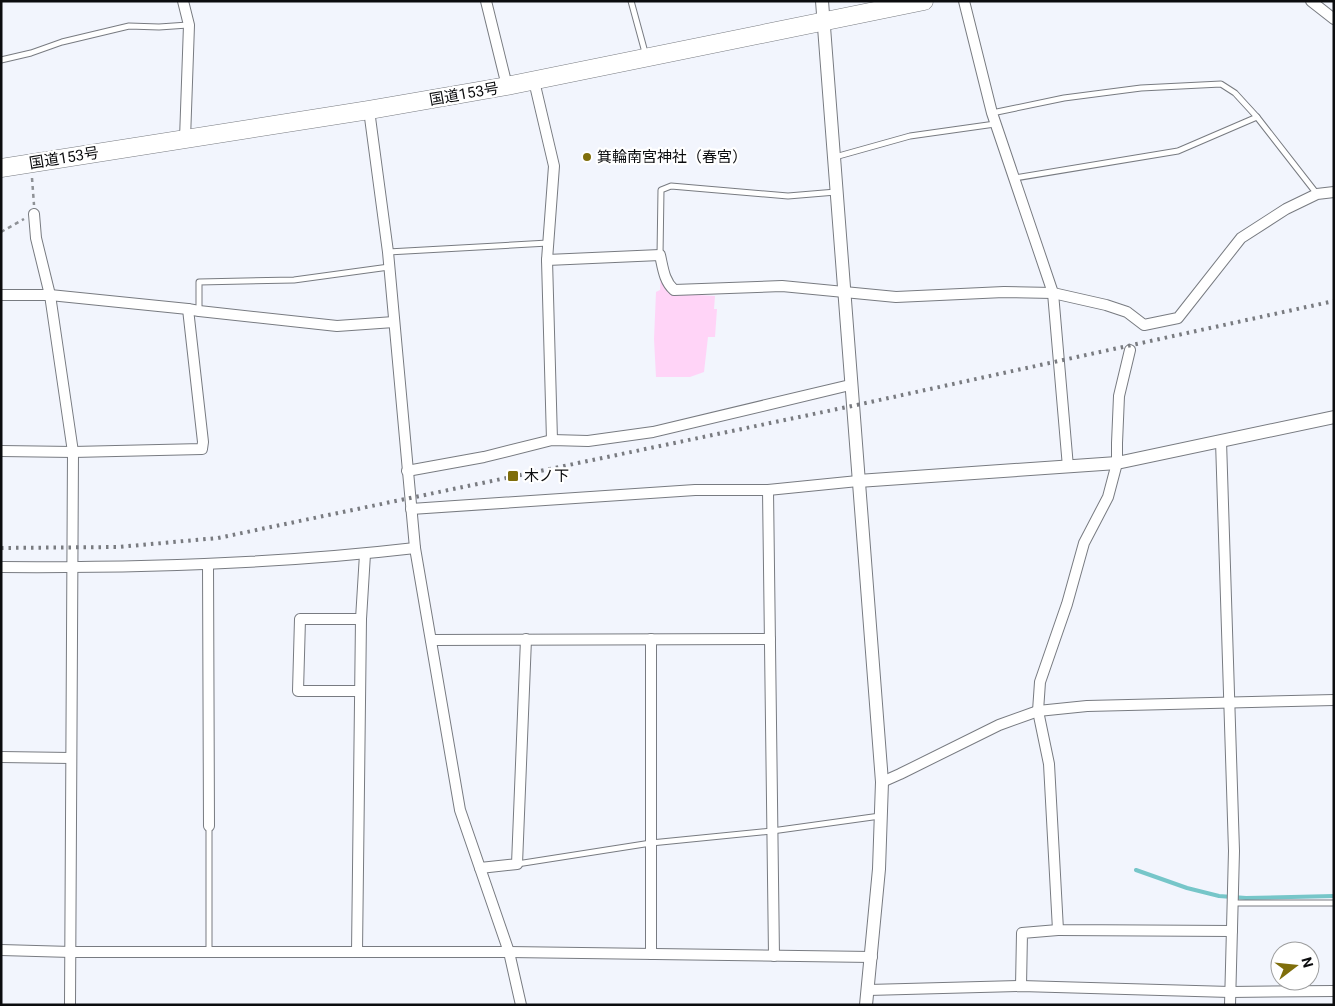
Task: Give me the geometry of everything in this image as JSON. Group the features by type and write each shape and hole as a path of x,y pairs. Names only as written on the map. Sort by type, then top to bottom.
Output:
{"highway":[{"name":"国道153号","path":"1,168 369,110 507,86 924,1"}],"street":[{"path":"183,1 189,25 186,139"},
{"path":"486,1 507,86"},
{"path":"822,1 882,782 879,869 866,1005"},
{"path":"964,1 992,113 1053,293 1068,466"},
{"path":"1311,1 1334,19"},
{"path":"534,81 554,166 548,243 552,440"},
{"path":"369,110 388,252 415,548 460,810 509,952 521,1005"},
{"path":"548,260 660,255 666,279 674,290 782,286 896,297 1004,292 1053,293 1106,305 1127,312 1144,325 1178,318 1241,238 1286,209 1317,194 1334,192"},
{"path":"34,214 36,238 50,295 73,452 70,1005"},
{"path":"1,294 50,295 337,326 394,322"},
{"path":"1,451 73,452 202,449 203,442 188,309"},
{"path":"1058,930 1050,764 1038,711 1040,682 1067,604 1084,543 1108,497 1118,463 1119,396 1130,350"},
{"path":"407,471 484,457 552,440 588,442 653,432 850,385"},
{"path":"411,508 695,490 768,490 858,481 1118,463 1334,417"},
{"path":"1221,441 1234,851 1230,1005"},
{"path":"768,490 774,956"},
{"path":"1,567 72,568 208,564 364,554 415,548"},
{"path":"357,952 361,619 364,554"},
{"path":"208,564 209,826"},
{"path":"360,690 298,691 300,619 361,619"},
{"path":"480,868 516,864 526,639"},
{"path":"651,639 651,954"},
{"path":"431,640 770,639"},
{"path":"882,782 999,725 1038,711 1087,706 1334,700"},
{"path":"1,757 70,758"},
{"path":"1021,986 1022,934 1058,930 1232,931"},
{"path":"1,950 71,952 509,952 872,957"},
{"path":"868,990 1021,986 1230,992 1334,991"}],"lane":[{"path":"631,1 647,58"},
{"path":"1,60 32,53 62,42 129,26 160,27 189,25"},
{"path":"992,113 1064,98 1141,88 1221,84 1235,93 1257,117 1317,194"},
{"path":"1014,178 1178,151 1257,117"},
{"path":"833,158 910,136 996,124"},
{"path":"660,255 661,190 671,186 788,196 836,192"},
{"path":"388,252 548,243"},
{"path":"199,311 199,282 294,280 388,267"},
{"path":"516,864 651,843 772,831 881,816"},
{"path":"209,826 209,952"},
{"path":"1233,903 1334,903"}],"path":[{"path":"1,232 34,214 31,164"}],"shaded area":[{"path":"661,269 666,288 671,293 715,296 714,309 717,309 715,337 708,337 704,372 690,377 656,377 654,339 656,292 660,290"}],"waterway":[{"path":"1136,870 1187,888 1219,896 1246,898 1334,896"}],"railway":[{"path":"1,548 118,547 218,538 852,406 1334,301"}],"place":[{"name":"箕輪南宮神社（春宮）","path":"587,157"},
{"name":"木ノ下","path":"513,476"}]}
